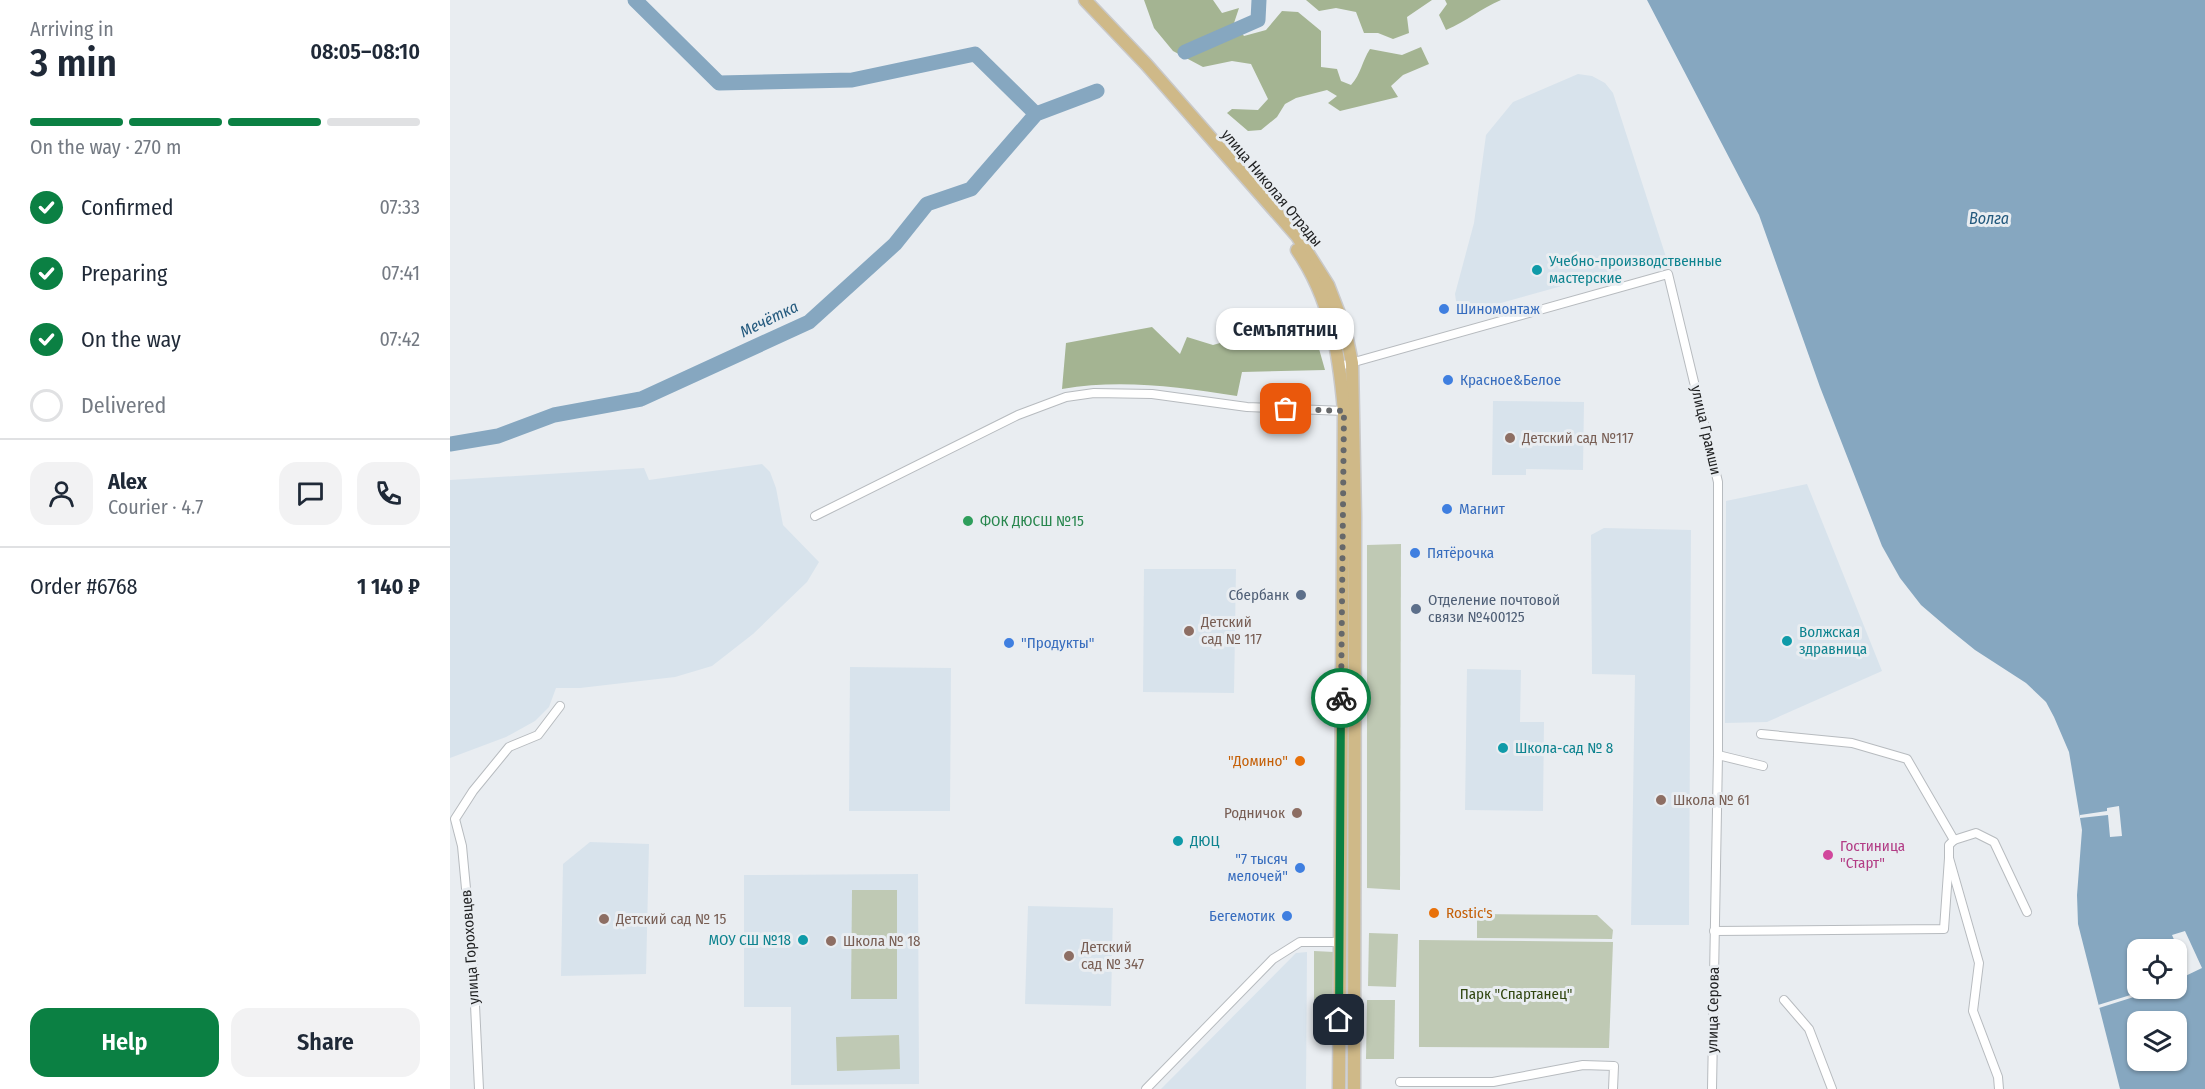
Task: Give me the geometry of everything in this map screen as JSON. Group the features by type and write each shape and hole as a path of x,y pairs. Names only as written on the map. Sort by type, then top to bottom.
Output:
{"main road":[{"path":"1085,0 1105,22"},
{"name":"улица Николая Отрады","path":"1095,0 1105,22 1291,240 1319,289 1346,365 1338,942 1339,1089"},
{"name":"улица Николая Отрады","path":"1105,22 1278,212 1314,260 1338,308 1346,365 1355,517 1354,1089"}],"street":[{"name":"улица Грамши","path":"1346,365 1668,273 1718,482 1718,754 1714,931"},
{"path":"815,516 1018,415 1066,397 1094,393 1152,394 1247,407 1344,411"},
{"name":"улица Гороховцев","path":"479,1089 473,963 462,846 455,819 509,747 538,735 560,706"},
{"path":"1761,734 1852,743 1906,759 1954,840"},
{"path":"1718,754 1763,766"},
{"path":"1714,931 1944,930 1948,845 1954,840 1976,833 1994,842 2027,912"},
{"path":"1949,858 1979,963 1973,1011 1998,1077 1999,1089"},
{"name":"улица Серова","path":"1712,1089 1714,931"},
{"path":"1146,1089 1273,959 1300,942 1338,942"},
{"path":"1784,1000 1809,1029 1832,1089"},
{"path":"1400,1082 1493,1082 1583,1065 1614,1066 1613,1089"}],"shaded area":[{"path":"1578,74 1592,76 1605,83 1613,93 1666,257 1458,315 1455,294 1474,223 1486,135 1513,102"},
{"path":"1493,401 1584,402 1583,470 1526,469 1526,475 1492,475"},
{"path":"762,464 770,472 776,488 783,525 819,562 807,582 753,634 712,666 675,677 580,688 556,688 549,707 535,721 506,737 450,758 450,480 644,468 649,480"},
{"path":"1807,484 1882,671 1767,722 1725,723 1726,501"},
{"name":"Школа № 61","path":"1604,528 1691,530 1689,925 1631,925 1635,675 1592,674 1591,535"},
{"name":"Детский сад № 117","path":"1144,569 1236,569 1234,693 1143,692"},
{"path":"850,667 951,668 950,811 849,811"},
{"path":"1467,669 1521,670 1520,722 1544,722 1543,811 1465,810"},
{"name":"Детский сад № 15","path":"590,842 649,844 646,974 561,976 563,864"},
{"name":"Школа № 18","path":"918,874 919,1084 791,1085 791,1007 744,1007 744,875"},
{"name":"Детский сад № 347","path":"1028,906 1113,908 1111,1006 1025,1004"},
{"path":"1307,952 1306,1089 1161,1089 1296,953"}],"green space":[{"path":"1144,0 1213,0 1222,13 1239,8 1234,23 1244,36 1266,30 1282,11 1298,12 1321,31 1321,67 1337,69 1341,81 1351,85 1370,49 1402,55 1421,47 1429,64 1403,75 1391,86 1398,97 1340,111 1328,103 1337,96 1327,90 1296,98 1285,104 1277,117 1261,130 1248,131 1227,113 1232,109 1258,110 1268,99 1251,64 1232,61 1203,67 1173,51 1154,28"},
{"path":"1306,0 1432,0 1407,17 1409,33 1393,39 1378,33 1364,33 1356,12 1336,8 1319,11"},
{"path":"1445,0 1501,0 1446,30 1439,15 1447,4"},
{"path":"1310,317 1325,370 1242,372 1237,396 1128,384 1062,389 1066,343 1152,327 1180,354 1187,337 1213,345"},
{"path":"1401,544 1400,890 1367,888 1367,545"},
{"path":"852,890 897,890 897,999 851,999"},
{"path":"1477,914 1597,915 1613,930 1612,939 1477,938"},
{"path":"1369,933 1398,934 1396,987 1368,986"},
{"name":"Парк \"Спартанец\"","path":"1419,940 1613,942 1609,1048 1419,1047"},
{"path":"1314,951 1334,952 1333,1027 1314,1026"},
{"path":"1367,1000 1395,1000 1394,1059 1366,1059"},
{"path":"899,1035 900,1069 837,1071 836,1037"}],"water":[{"name":"Волга","path":"1647,0 2205,0 2205,1089 2120,1089 2078,924 2077,895 2082,830 2069,752 2046,702 2026,683 1975,650 1949,629 1921,605 1900,578 1882,546 1820,387 1759,215"}],"pier":[{"path":"2119,806 2122,836 2110,837 2108,815 2080,818 2080,815 2107,811 2107,808"},
{"path":"2185,931 2202,968 2187,975 2187,939 2174,939 2172,935"},
{"path":"2127,996 2127,999 2099,1008 2098,1005"}],"waterway":[{"name":"Мечётка","path":"635,0 719,83 852,80 975,54 1036,114"},
{"name":"Мечётка","path":"1185,52 1258,20 1259,0"},
{"name":"Мечётка","path":"450,444 498,436 554,415 641,399 809,322 895,244 927,204 971,189 1036,114 1097,91"}],"way so far":[{"path":"1286,409 1344,411 1341,698"}],"place":[{"name":"Учебно-производственные мастерские","path":"1537,270"},
{"name":"Шиномонтаж","path":"1444,309"},
{"name":"Красное&Белое","path":"1448,380"},
{"name":"Семъпятниц","path":"1286,409"},
{"name":"Детский сад №117","path":"1510,438"},
{"name":"Магнит","path":"1447,509"},
{"name":"ФОК ДЮСШ №15","path":"968,521"},
{"name":"Пятёрочка","path":"1415,553"},
{"name":"Сбербанк","path":"1301,595"},
{"name":"Отделение почтовой связи №400125","path":"1416,609"},
{"name":"Детский сад № 117","path":"1189,631"},
{"name":"Волжская здравница","path":"1787,641"},
{"name":"\"Продукты\"","path":"1009,643"},
{"name":"Школа-сад № 8","path":"1503,748"},
{"name":"\"Домино\"","path":"1300,761"},
{"name":"Школа № 61","path":"1661,800"},
{"name":"Родничок","path":"1297,813"},
{"name":"ДЮЦ","path":"1178,841"},
{"name":"Гостиница \"Старт\"","path":"1828,855"},
{"name":"\"7 тысяч мелочей\"","path":"1300,868"},
{"name":"Rostic's","path":"1434,913"},
{"name":"Бегемотик","path":"1287,916"},
{"name":"Детский сад № 15","path":"604,919"},
{"name":"МОУ СШ №18","path":"803,940"},
{"name":"Школа № 18","path":"831,941"},
{"name":"Детский сад № 347","path":"1069,956"}],"route":[{"path":"1339,1020 1341,698"}]}
